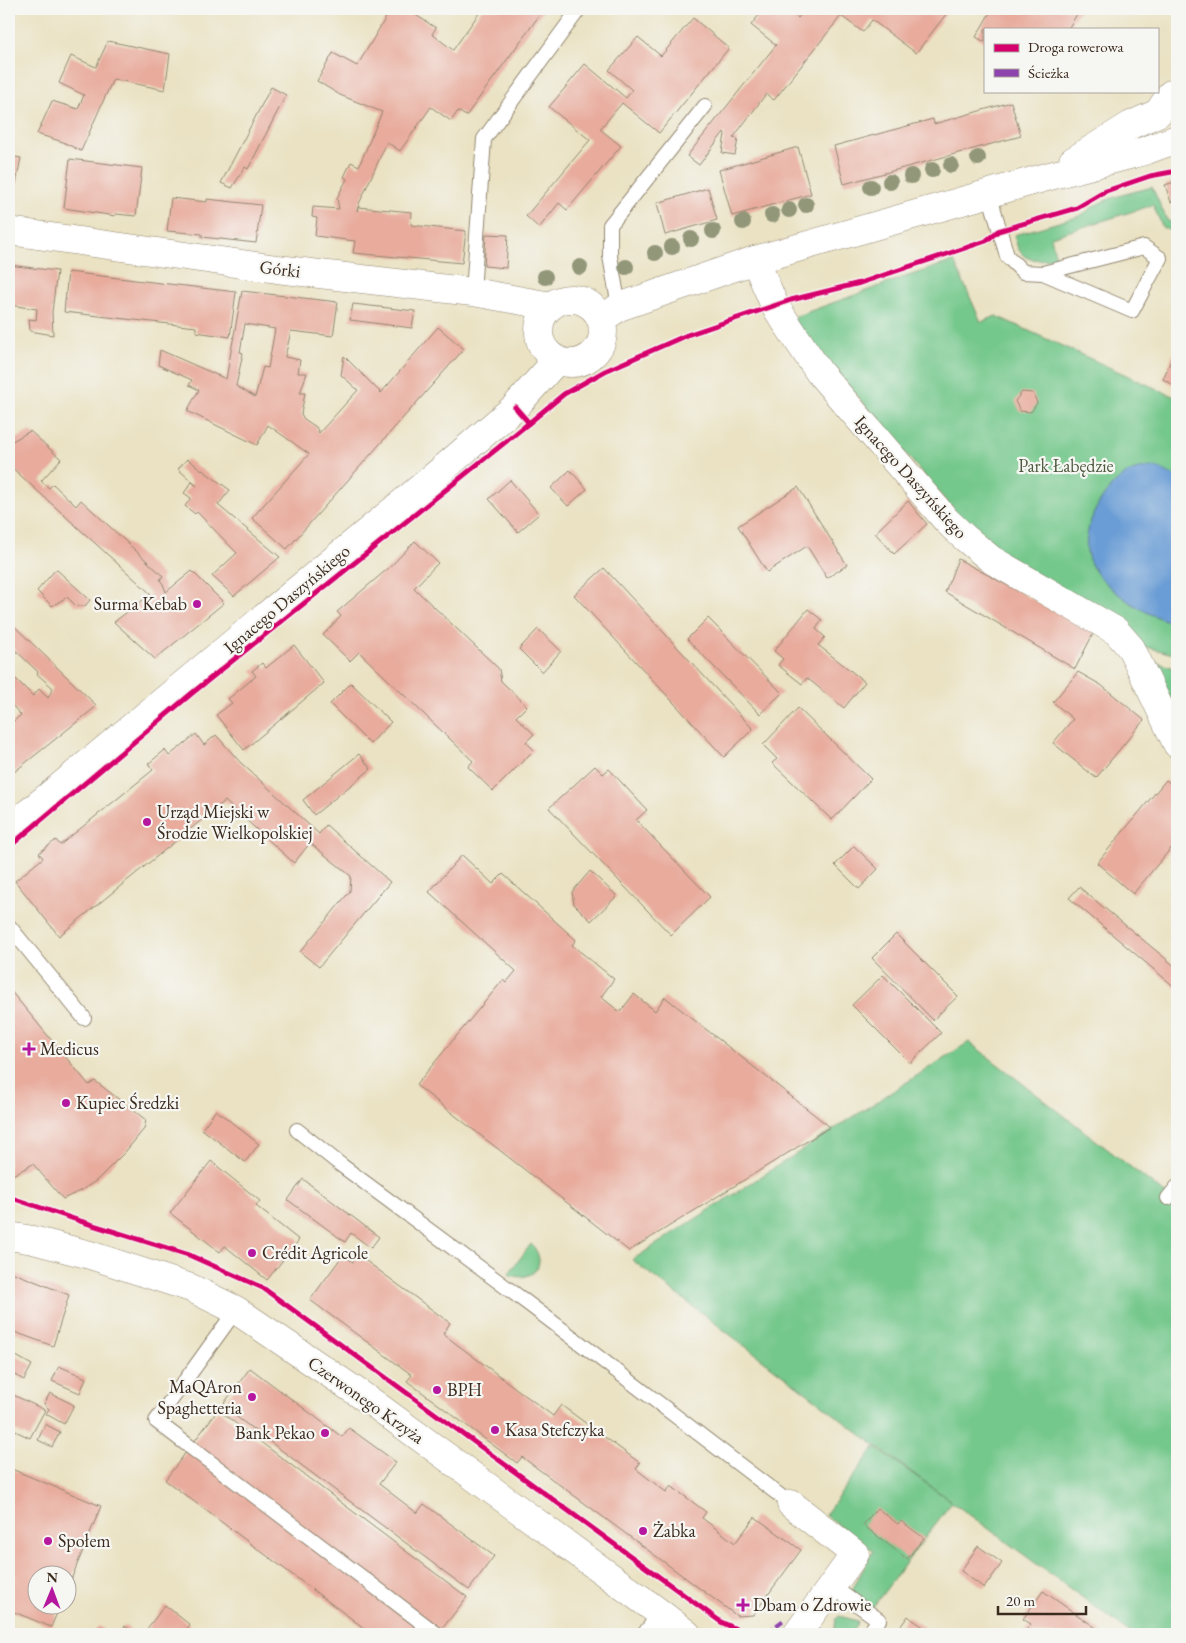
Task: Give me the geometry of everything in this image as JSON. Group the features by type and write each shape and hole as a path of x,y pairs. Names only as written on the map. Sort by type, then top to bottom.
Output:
{"street":[{"path":"1050,176 1131,125 1158,113 1175,96"},
{"path":"610,314 602,330 601,341 588,358 578,362 567,363 557,360 548,354 542,345 539,334 544,313 560,301 580,300 589,304 596,311 610,314 756,260 988,193 1141,152 1177,139"},
{"name":"Górki","path":"9,230 268,267 472,292 551,306"},
{"name":"Ignacego Daszyńskiego","path":"756,260 775,306 819,372 947,521 992,560 1116,631 1131,648 1177,744"},
{"name":"Ignacego Daszyńskiego","path":"9,829 430,480 515,407 557,360"},
{"name":"Czerwonego Krzyża","path":"9,1236 33,1240 90,1256 191,1288 236,1310 373,1403 687,1634"},
{"path":"791,1504 855,1554 833,1587 797,1634"}],"lane":[{"path":"472,292 484,139 579,9"},
{"path":"610,314 610,225 705,106"},
{"path":"988,193 1007,256 1024,272 1043,273 1144,248 1160,258 1132,311 1043,273"},
{"path":"9,926 84,1018"},
{"path":"298,1130 341,1165 530,1305 791,1504"},
{"path":"1168,1198 1177,1187"},
{"path":"236,1310 156,1422 436,1634"},
{"path":"833,1587 879,1620 868,1634"},
{"path":"644,1634 660,1613"}],"green space":[{"path":"1152,187 1167,220 1177,226 1177,233 1163,228 1153,205 1051,237 1056,258 1040,260 1028,258 1020,251 1014,235 1080,216 1106,200"},
{"name":"Park Łabędzie","path":"954,261 981,322 996,316 1177,398 1177,655 1139,645 973,533 791,318"},
{"path":"1149,661 1177,669 1177,711"},
{"path":"969,1042 1177,1203 1177,1634 1132,1634 952,1502 872,1608 851,1592 873,1551 825,1515 875,1447 951,1501 632,1260"},
{"path":"531,1244 539,1258 539,1264 536,1269 526,1276 510,1275 509,1273"},
{"path":"839,1616 858,1621 850,1634 834,1634 836,1619"}],"water":[{"path":"1152,467 1177,477 1177,623 1154,616 1116,593 1097,574 1087,552 1089,527 1100,502 1108,491 1129,472"}],"building":[{"path":"391,9 413,9 411,12 436,28 432,34 453,50 482,9 544,9 466,116 458,111 451,121 431,107 400,151 387,142 358,207 412,212 411,225 466,231 462,263 353,253 355,241 315,236 317,218 312,217 313,207 339,209 337,198 347,179 344,177 351,162 359,166 382,112 340,95 317,81 333,53 357,66"},
{"path":"764,9 787,9 798,18 805,9 950,9 916,53 872,20 863,32 841,16 774,100 766,94 733,138 738,139 735,155 722,153 724,132 699,165 687,156 776,45 751,25"},
{"path":"992,9 1080,9 1069,28 984,28 984,41 976,37"},
{"path":"693,18 729,48 659,133 622,103 600,129 621,146 567,210 559,203 539,228 526,216 590,140 549,107 585,64 626,98 632,90 609,70 638,37 661,56"},
{"path":"108,41 170,54 165,90 113,79 81,151 63,142 37,134 52,101 78,109 84,95 59,83 71,56 96,67"},
{"path":"271,87 286,95 248,169 245,167 232,188 221,183"},
{"path":"1011,102 1021,136 844,184 834,146 933,119 934,124"},
{"path":"798,147 811,194 732,216 719,170"},
{"path":"9,156 21,158 10,213 9,213"},
{"path":"70,159 142,168 136,216 116,214 115,216 64,208"},
{"path":"1174,182 1177,191 1177,201 1171,202 1165,185"},
{"path":"708,188 717,220 665,235 657,203"},
{"path":"171,198 207,202 207,199 261,205 256,243 202,237 202,234 167,231"},
{"path":"486,234 508,235 506,268 484,266"},
{"path":"9,265 57,271 52,312 53,335 30,331 29,319 36,320 37,309 9,305"},
{"path":"68,272 236,292 230,337 196,332 196,327 64,312"},
{"path":"242,291 338,302 333,336 291,331 285,357 300,360 298,373 307,373 300,393 305,393 301,414 304,419 316,427 319,433 358,390 341,375 344,356 381,393 438,327 464,349 287,549 252,518 309,454 268,425 257,445 187,411 199,390 189,385 192,380 158,365 160,350 226,379","holes":["245,324 275,329 268,368 263,367 255,397 236,386 243,353 240,352"]},
{"path":"353,304 415,311 412,328 350,320"},
{"path":"1177,346 1177,387 1163,379"},
{"path":"1022,392 1033,393 1037,403 1031,412 1020,411 1015,401"},
{"path":"30,431 61,459 41,481 49,488 53,484 76,506 81,500 163,576 160,580 166,592 192,571 224,603 155,659 114,622 151,594 9,465 9,443"},
{"path":"187,459 230,490 218,505 280,557 234,596 212,576 237,553 197,512 195,514 185,506 191,498 184,493 192,482 197,486 178,469"},
{"path":"570,470 587,489 568,506 551,488"},
{"path":"510,480 539,514 518,532 489,499"},
{"path":"798,487 847,565 827,578 807,546 767,572 738,526"},
{"path":"908,501 927,524 894,554 875,533"},
{"path":"415,541 438,563 414,588 499,669 501,681 527,706 516,717 534,734 526,742 534,750 493,791 468,767 473,761 359,652 350,661 323,635 341,616 337,612 391,566"},
{"path":"958,559 1094,632 1075,669 945,592"},
{"path":"604,568 753,729 724,757 574,595"},
{"path":"56,569 90,600 85,606 76,606 67,597 52,606 37,591"},
{"path":"808,609 822,620 816,629 825,637 818,645 865,682 844,708 807,678 802,684 778,665 783,659 774,651"},
{"path":"708,618 782,693 760,714 687,639"},
{"path":"9,621 97,706 9,776 9,725 21,715 9,702 9,672 33,696 39,689 48,698 53,688 9,644"},
{"path":"538,629 561,651 542,672 519,649"},
{"path":"294,645 324,683 244,750 216,715 232,703 228,699 256,676 252,671 262,663 266,668"},
{"path":"1078,672 1101,685 1144,720 1096,778 1053,743 1073,719 1053,702"},
{"path":"351,683 391,722 370,744 330,704"},
{"path":"798,708 871,779 832,820 772,763 777,759 763,745"},
{"path":"196,734 204,745 216,735 240,762 319,834 326,825 390,882 319,967 300,952 350,891 351,876 310,843 294,863 225,801 59,936 15,881 43,858 39,853 56,840 60,845 153,770 148,764 165,750 169,756"},
{"path":"359,754 371,769 314,815 303,800"},
{"path":"595,766 603,774 609,769 647,810 636,820 710,897 671,935 549,808"},
{"path":"1166,780 1177,789 1177,841 1133,894 1097,863"},
{"path":"854,846 878,869 859,889 835,865"},
{"path":"462,855 493,884 503,874 576,940 572,945 614,979 601,997 620,1012 634,994 655,1011 665,997 830,1127 629,1251 416,1085 503,980 506,983 516,971 429,892"},
{"path":"590,871 617,896 591,921 574,904 572,892"},
{"path":"1079,887 1177,968 1177,989 1069,898"},
{"path":"896,934 958,996 933,1020 872,958"},
{"path":"883,975 941,1033 910,1063 852,1005"},
{"name":"Kupiec Średzki","path":"9,989 89,1085 95,1081 146,1120 144,1129 126,1151 97,1180 63,1199 33,1164 9,1177"},
{"path":"216,1110 259,1144 245,1162 202,1129"},
{"path":"211,1161 260,1201 256,1206 299,1240 267,1280 225,1246 220,1252 170,1213"},
{"path":"303,1179 379,1237 371,1248 351,1233 345,1242 288,1200"},
{"path":"343,1255 353,1262 358,1255 450,1323 443,1334 553,1416 561,1405 640,1463 636,1469 666,1492 671,1486 706,1512 702,1518 735,1543 755,1517 801,1550 753,1615 737,1616 522,1457 517,1463 407,1381 412,1375 310,1300"},
{"path":"9,1271 69,1295 53,1346 9,1330"},
{"path":"9,1352 32,1365 24,1380 9,1372"},
{"path":"59,1366 86,1378 80,1393 52,1381"},
{"path":"250,1368 342,1437 349,1428 396,1462 379,1484 417,1513 424,1504 494,1556 469,1590 222,1406"},
{"path":"9,1393 45,1410 30,1438 9,1428"},
{"path":"50,1393 74,1405 64,1424 46,1414 49,1409 44,1404"},
{"path":"218,1410 467,1597 438,1634 372,1634 165,1480"},
{"path":"45,1424 60,1432 52,1447 38,1440"},
{"name":"Społem","path":"9,1468 101,1506 77,1566 28,1566 28,1616 56,1616 51,1627 9,1610"},
{"path":"877,1508 898,1524 901,1521 924,1538 907,1559 863,1525"},
{"path":"978,1546 1002,1563 984,1588 961,1571"},
{"path":"1043,1591 1102,1632 1100,1634 1023,1634 1031,1624 1023,1619"},
{"path":"165,1605 190,1625 183,1634 143,1634"},
{"path":"908,1616 913,1620 934,1634 895,1634"},
{"path":"99,1626 109,1634 92,1634"},
{"path":"125,1626 136,1634 118,1634"}],"marked path":[{"path":"755,1634 766,1633 785,1619"}],"cycle path":[{"path":"529,423 564,394 605,371 687,335 791,300 860,283 986,241 998,231 1077,208 1106,191 1150,176 1177,171"},
{"path":"9,847 191,694 529,423 515,407"},
{"path":"9,1197 189,1255 263,1288 721,1622 747,1634"}],"place":[{"name":"Surma Kebab","path":"197,604"},
{"name":"Urząd Miejski w Środzie Wielkopolskiej","path":"147,822"},
{"name":"Medicus","path":"29,1049"},
{"name":"Kupiec Średzki","path":"66,1103"},
{"name":"Crédit Agricole","path":"252,1253"},
{"name":"BPH","path":"437,1390"},
{"name":"MaQAron Spaghetteria","path":"252,1397"},
{"name":"Kasa Stefczyka","path":"495,1430"},
{"name":"Bank Pekao","path":"325,1433"},
{"name":"Żabka","path":"643,1531"},
{"name":"Społem","path":"48,1541"},
{"name":"Dbam o Zdrowie","path":"743,1605"}]}
